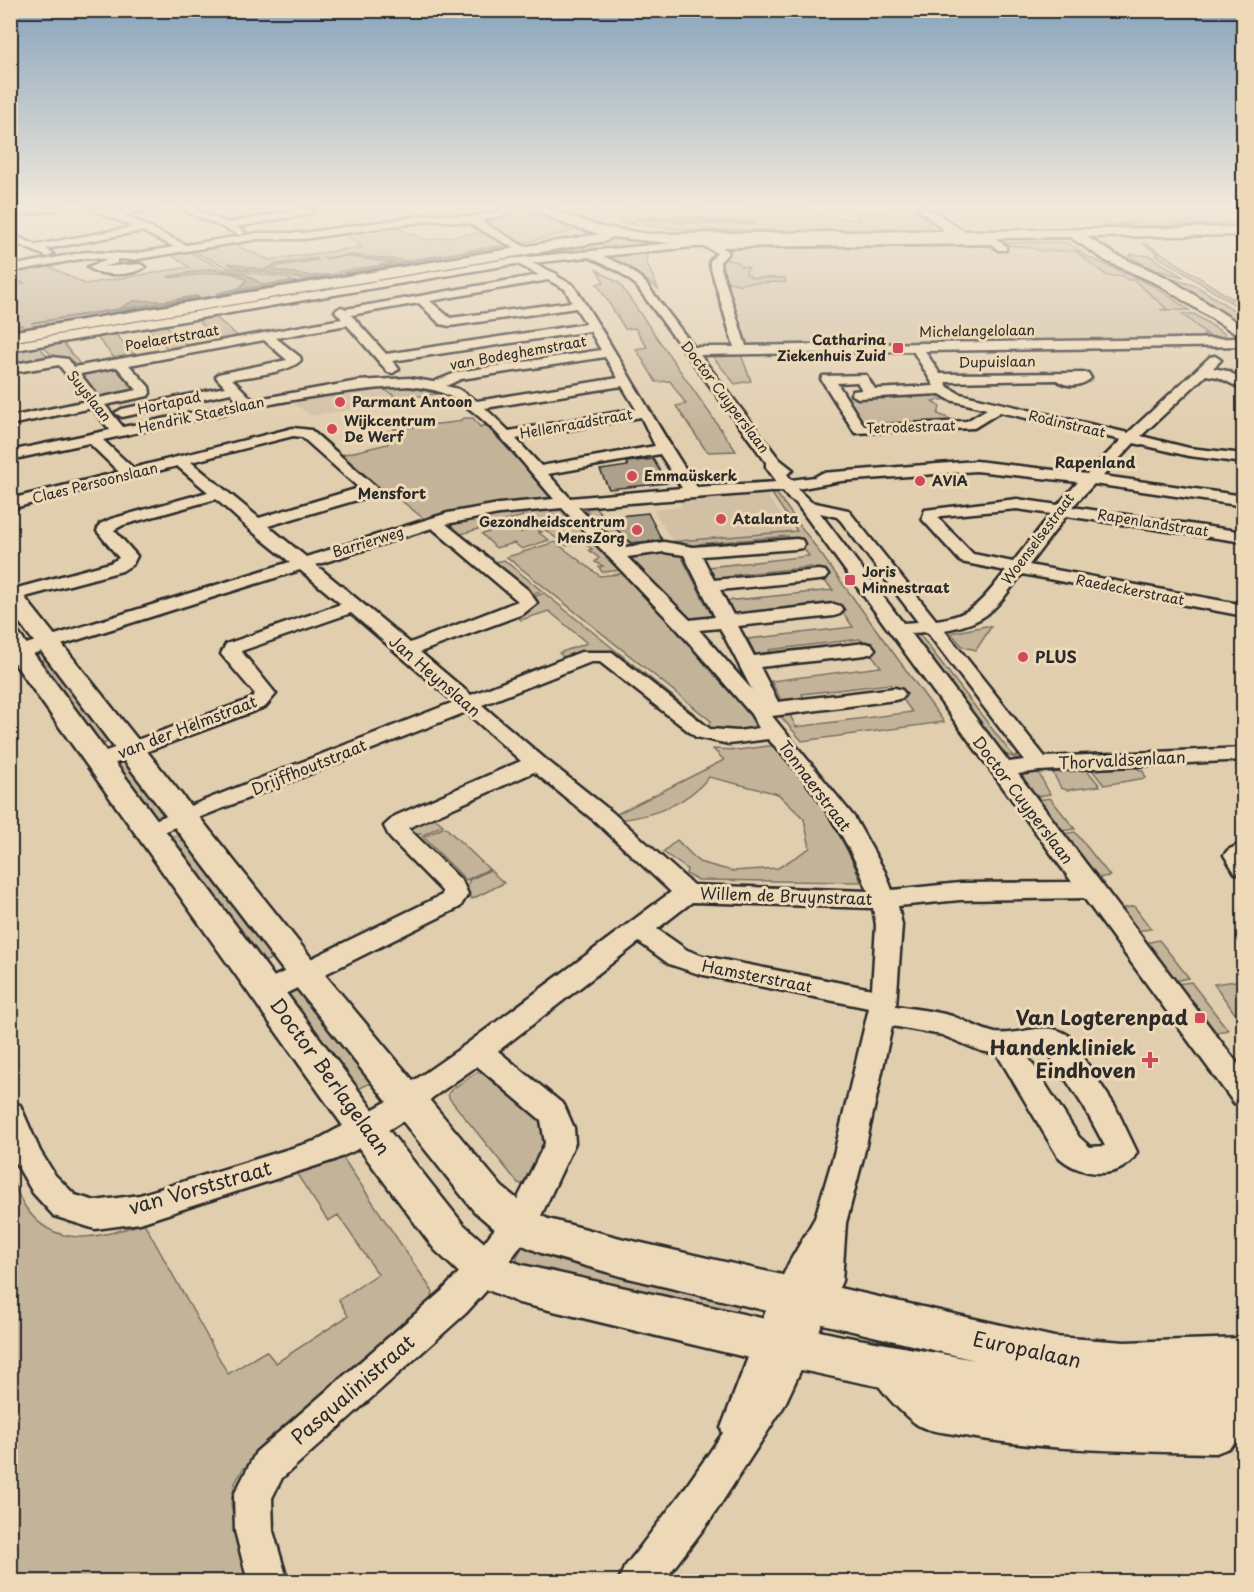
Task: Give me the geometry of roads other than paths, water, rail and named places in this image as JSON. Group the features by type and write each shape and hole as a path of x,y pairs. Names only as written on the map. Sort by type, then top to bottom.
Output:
{"main road":[{"path":"10,337 264,295 312,291 370,281"},
{"path":"1157,281 1176,289 1244,334"},
{"path":"1191,299 1244,328"},
{"name":"Doctor Berlagelaan","path":"11,595 22,647 100,760 366,1129 449,1237 484,1269 519,1284 782,1344"},
{"name":"Doctor Berlagelaan","path":"22,647 130,749 304,973 488,1199 518,1224 540,1235 624,1258 802,1300"},
{"name":"Europalaan","path":"802,1300 1084,1363 1133,1364 1244,1359"},
{"name":"Europalaan","path":"782,1344 882,1366 1046,1392 1147,1399 1244,1397"}],"street":[{"name":"Poelaertstraat","path":"70,372 269,335 422,300 522,281"},
{"path":"559,281 569,287 645,412 664,449 692,492"},
{"name":"Doctor Cuyperslaan","path":"638,281 774,462 774,467 795,489 1089,889 1244,1095"},
{"path":"720,281 741,349"},
{"path":"569,287 581,282"},
{"path":"10,347 241,307 312,291 347,317 384,358 393,369 392,382"},
{"path":"422,300 444,321 450,322 579,304"},
{"path":"241,307 295,360 294,363 223,377 232,389 249,404"},
{"path":"187,316 217,345"},
{"path":"136,326 165,354"},
{"path":"384,358 593,327"},
{"path":"10,421 143,393 144,390 84,334"},
{"name":"Woenselsestraat","path":"897,629 962,621 977,616 986,608 1063,509 1074,491 1102,469 1131,438 1215,360 1217,354 1212,346 1214,344"},
{"name":"Michelangelolaan","path":"689,351 916,346 1244,344"},
{"path":"916,346 943,390"},
{"name":"van Bodeghemstraat","path":"434,386 458,376 608,353"},
{"name":"Suyslaan","path":"10,369 63,362 119,432"},
{"path":"1202,370 1222,374 1244,386"},
{"name":"Dupuislaan","path":"934,378 1060,376"},
{"path":"475,406 626,381"},
{"name":"Hendrik Staetslaan","path":"10,456 249,404 358,385 392,382 434,386"},
{"name":"Tonnaerstraat","path":"434,386 453,392 475,406 506,436 768,717 846,822 873,872 884,900 889,925 883,1007 846,1167 830,1223 809,1255 802,1300 782,1344 771,1394 697,1505 638,1581"},
{"name":"Hortapad","path":"106,416 232,389"},
{"name":"Rodinstraat","path":"943,390 966,400 1189,452 1244,459"},
{"name":"Tetrodestraat","path":"943,390 838,395 860,430 974,424 998,407"},
{"name":"Hellenraadstraat","path":"506,436 645,412"},
{"name":"Claes Persoonslaan","path":"10,504 285,433 301,432 369,488 361,494 254,525"},
{"path":"93,438 130,474"},
{"path":"538,471 664,449"},
{"name":"Jan Heynslaan","path":"180,461 406,650 536,764 604,817 687,893"},
{"path":"578,463 592,500"},
{"path":"795,489 835,479 976,466 1089,478 1244,501"},
{"name":"Barrierweg","path":"22,647 434,522 476,512 738,488 795,489"},
{"name":"Doctor Cuyperslaan","path":"795,489 842,513 847,518 1039,764"},
{"path":"11,595 116,567 127,560 128,555 105,531 106,528 117,522 218,494"},
{"name":"Rapenlandstraat","path":"1016,568 966,558 930,519 931,513 1017,504 1244,537"},
{"path":"406,650 517,610 528,603 522,594 434,522"},
{"path":"615,554 669,547 682,548 691,552 796,543"},
{"path":"691,552 725,622 749,662 768,717"},
{"name":"Raedeckerstraat","path":"1016,568 1244,611"},
{"path":"708,586 819,575"},
{"name":"van der Helmstraat","path":"100,760 258,703 266,694 231,654 232,648 353,606"},
{"path":"685,626 834,610"},
{"path":"749,662 865,649"},
{"name":"Drijffhoutstraat","path":"150,830 595,655 605,656 703,734 718,738 739,739 768,717 895,694"},
{"name":"Thorvaldsenlaan","path":"1001,770 1039,764 1244,754"},
{"path":"268,991 451,901 456,894 453,887 398,833 396,826 536,764"},
{"path":"1244,850 1236,855 1244,867"},
{"name":"Willem de Bruynstraat","path":"409,1103 422,1090 478,1051 687,893 884,900 913,893 1046,893 1089,889"},
{"name":"Hamsterstraat","path":"639,929 678,957 699,965 883,1007"},
{"path":"883,1007 946,1025 991,1043 1005,1044"},
{"path":"478,1051 554,1113 560,1128 560,1143 531,1203 518,1224"},
{"name":"van Vorststraat","path":"10,1113 27,1156 44,1184 64,1206 95,1215 140,1209 323,1151 409,1103"},
{"name":"Pasqualinistraat","path":"268,1581 254,1531 253,1495 269,1465 454,1302 484,1269 518,1224"},
{"path":"882,1366 928,1411 986,1421 1074,1431 1216,1435 1244,1410"}],"place":[{"name":"Catharina Ziekenhuis Zuid","path":"898,348"},
{"name":"Parmant Antoon","path":"340,402"},
{"name":"Wijkcentrum De Werf","path":"332,429"},
{"name":"Emmaüskerk","path":"632,476"},
{"name":"AVIA","path":"920,481"},
{"name":"Atalanta","path":"721,519"},
{"name":"Gezondheidscentrum MensZorg","path":"637,530"},
{"name":"Joris Minnestraat","path":"850,580"},
{"name":"PLUS","path":"1023,657"},
{"name":"Van Logterenpad","path":"1200,1018"},
{"name":"Handenkliniek Eindhoven","path":"1150,1060"}],"district":[{"name":"Rapenland","path":"1095,463"},
{"name":"Mensfort","path":"392,494"}]}
